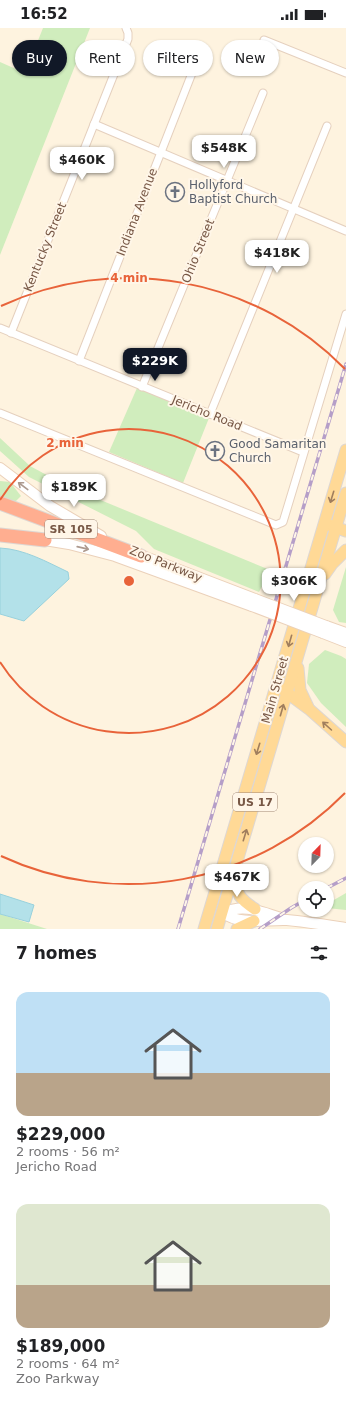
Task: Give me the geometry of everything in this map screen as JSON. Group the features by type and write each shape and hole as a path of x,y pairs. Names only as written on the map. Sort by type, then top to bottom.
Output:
{"highway":[{"name":"SR 105","path":"0,503 141,556"},
{"name":"SR 105","path":"0,533 45,540"}],"main road":[{"name":"Main Street","path":"204,929 346,450"},
{"name":"Zoo Parkway","path":"0,468 26,489 93,532 141,556 254,603 324,630 346,642"},
{"name":"Main Street","path":"218,929 320,581 341,526 346,493"},
{"path":"325,520 341,526"},
{"name":"Zoo Parkway","path":"45,540 122,558 254,603"},
{"path":"320,581 332,564 346,550"},
{"name":"Zoo Parkway","path":"324,630 346,633"},
{"path":"297,660 300,690 309,709"},
{"path":"277,685 309,709 346,742"},
{"path":"238,860 236,886 241,899 255,909 286,920"},
{"path":"215,893 222,913 234,918 254,921 286,920 346,928"},
{"path":"204,929 212,920 230,909 255,909"},
{"path":"237,929 254,921"}],"street":[{"name":"Kentucky Street","path":"11,333 128,39 128,32 126,28"},
{"path":"279,46 346,73"},
{"name":"Indiana Avenue","path":"79,361 191,76"},
{"name":"Ohio Street","path":"142,387 263,93"},
{"path":"94,124 346,231"},
{"path":"210,414 327,126"},
{"path":"0,413 276,525 283,522 346,314"},
{"name":"Jericho Road","path":"0,328 303,452"}],"green space":[{"path":"43,28 90,28 85,40 75,40 75,66 0,255 0,62 12,67 12,76 67,76 67,40 38,40"},
{"path":"137,388 209,418 183,483 109,452"},
{"path":"0,438 30,466 69,487 270,570 259,592 154,549 136,531 29,477 0,451"},
{"path":"0,481 10,482 21,496 15,502 0,497"},
{"path":"346,567 346,623 339,622 333,610"},
{"path":"325,650 346,659 346,727 321,703 307,683 309,664"},
{"path":"346,893 346,910 334,909 334,900"},
{"path":"0,914 47,929 0,929"}],"water":[{"path":"0,548 27,553 68,572 69,579 24,621 0,614"},
{"path":"0,894 34,905 29,922 0,914"}],"railway":[{"path":"178,929 346,364"},
{"path":"334,884 346,878"},
{"path":"260,929 298,904"}],"place":[{"name":"Hollyford Baptist Church","path":"175,192"},
{"name":"Good Samaritan Church","path":"215,451"}]}
